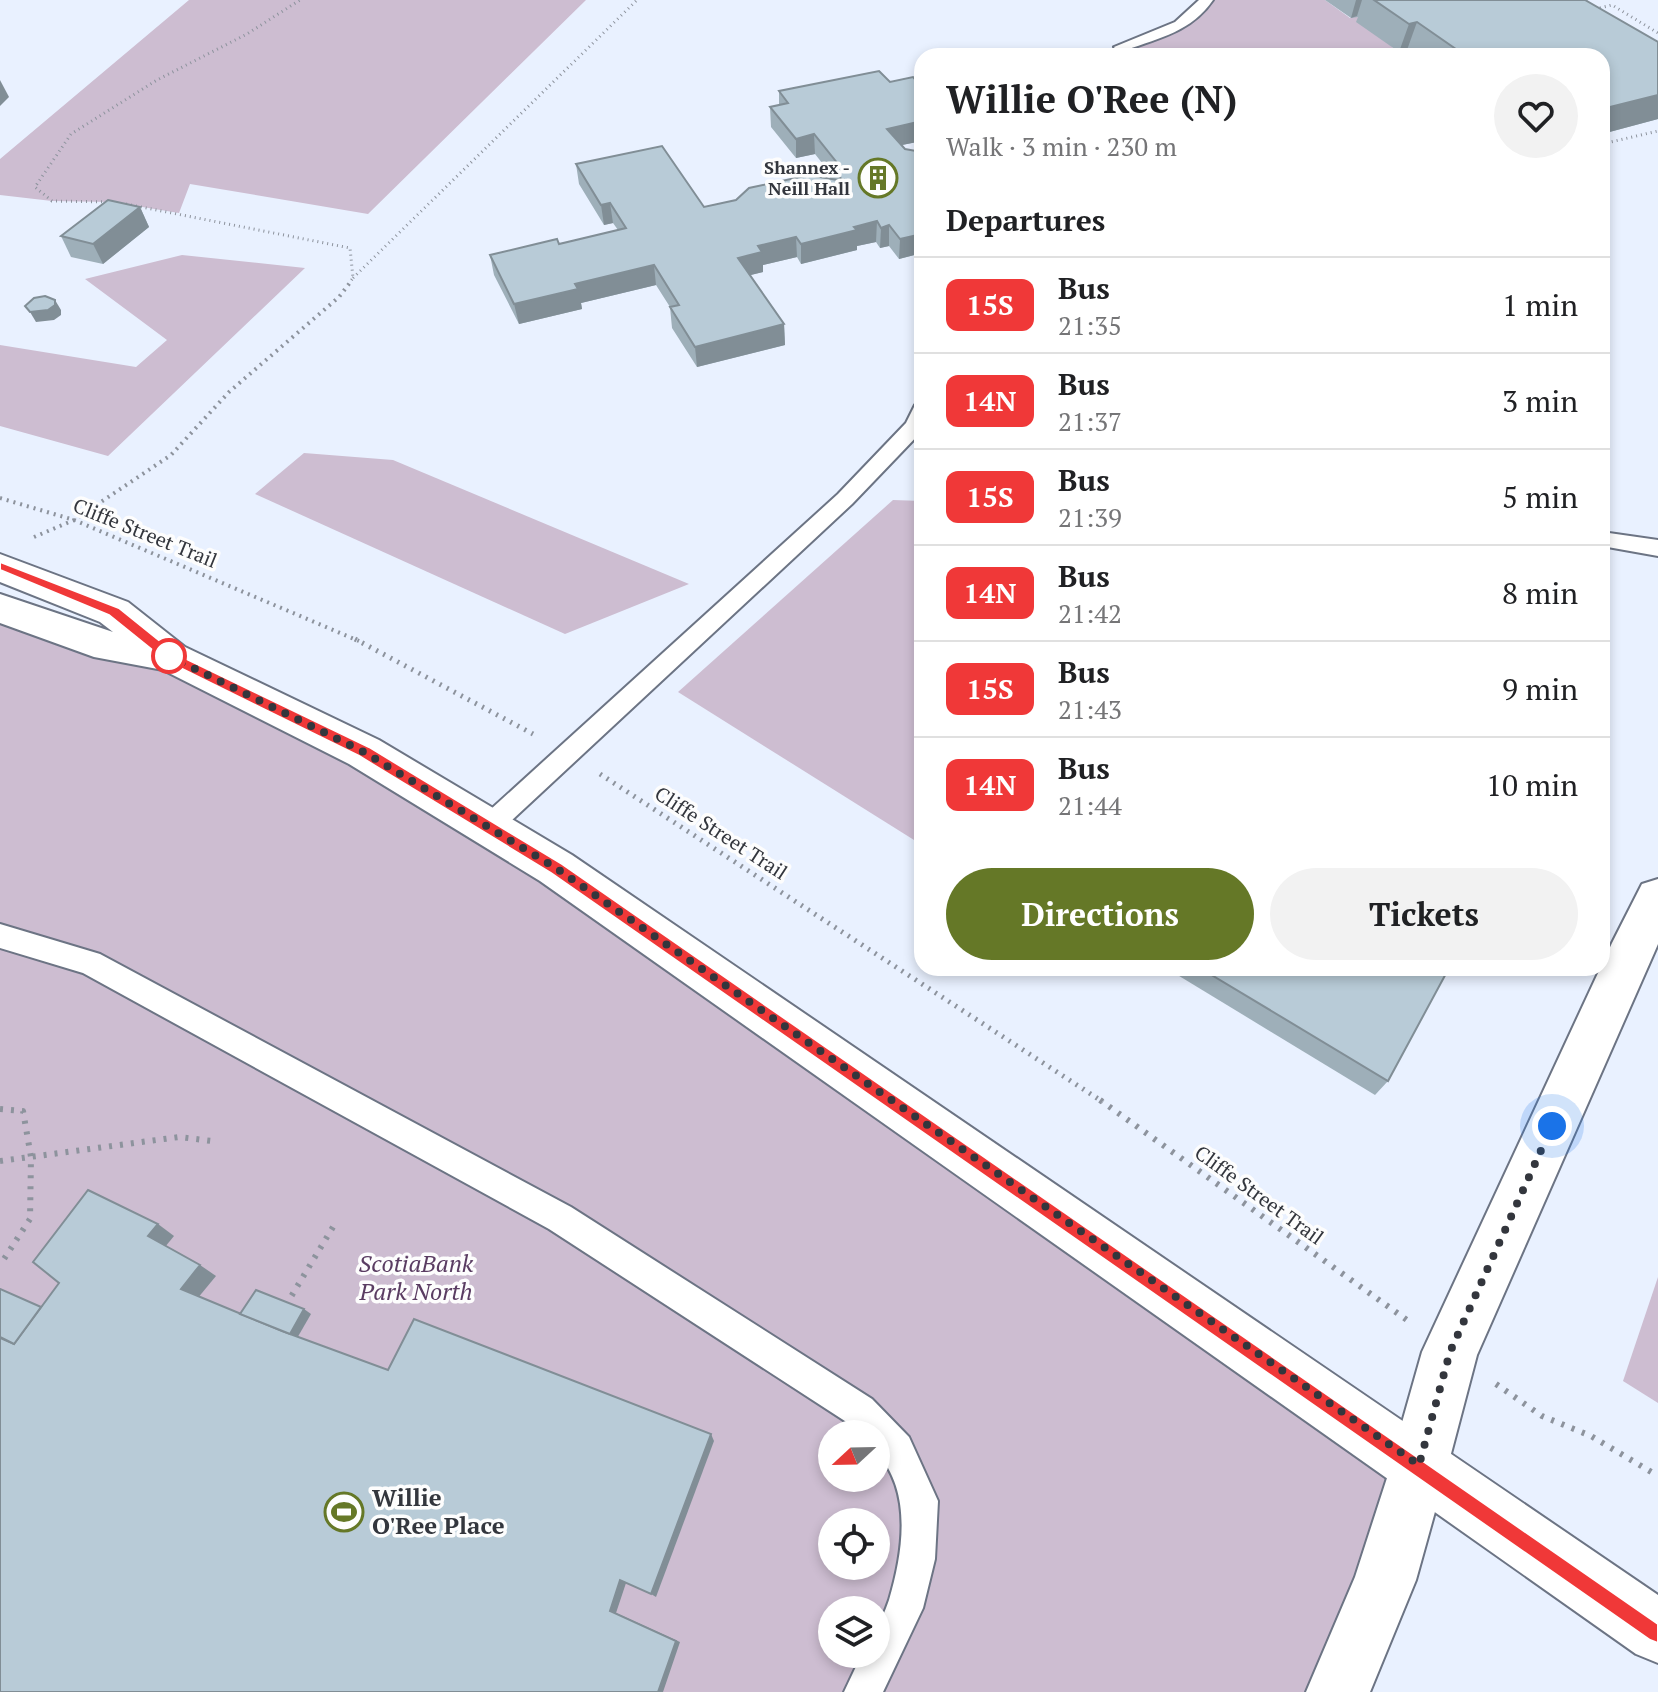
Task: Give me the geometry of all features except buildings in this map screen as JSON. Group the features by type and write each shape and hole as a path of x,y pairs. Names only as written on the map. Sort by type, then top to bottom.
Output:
{"main road":[{"path":"0,567 114,612 171,657 364,752 556,868 1658,1632"},
{"path":"0,608 94,643 171,657"},
{"path":"1338,1692 1385,1580 1450,1352 1628,957 1658,898"}],"lane":[{"path":"1121,47 1180,25 1199,14 1206,0"},
{"path":"488,827 845,499 914,427"},
{"path":"1610,540 1658,548"},
{"path":"0,936 90,963 560,1218 860,1411 897,1449 920,1501 917,1559 905,1608 863,1692"}],"path":[{"path":"300,0 247,34 157,80 71,134 35,187 52,201 112,202 350,248 353,278"},
{"path":"29,539 74,520 171,455 199,421 339,297 353,278 637,0"},
{"path":"1584,11 1612,5 1658,33"},
{"path":"1610,142 1658,131"},
{"name":"Cliffe Street Trail","path":"0,498 74,520 379,650 567,753 880,954 1112,1108 1370,1294"},
{"path":"0,1109 23,1111 31,1157 30,1219 0,1265"},
{"path":"0,1161 179,1137 212,1141"},
{"path":"279,1317 333,1227"},
{"path":"1542,1416 1591,1436 1658,1476"}],"green space":[{"path":"189,0 586,0 368,214 190,184 179,213 112,202 52,201 0,195 0,159"},
{"path":"1206,0 1325,0 1350,18 1357,16 1363,20 1393,48 1121,47 1180,25"},
{"path":"182,255 305,268 108,456 0,426 0,345 136,367 167,340 85,279"},
{"path":"304,453 393,460 689,584 565,634 255,494"},
{"path":"893,500 914,501 914,840 678,692"},
{"name":"ScotiaBank Park North","path":"0,608 171,657 364,752 1419,1465 1338,1692 0,1692"},
{"path":"1658,1277 1658,1403 1623,1381"}],"bus line":[{"name":"15S","path":"0,567 114,612 171,657 364,752 556,868 1658,1632"}],"place":[{"name":"Shannex - Neill Hall","path":"878,178"},
{"name":"Willie O'Ree Place","path":"344,1512"}],"route":[{"path":"169,656 364,752 556,868 1419,1465 1450,1352 1552,1126"}]}
